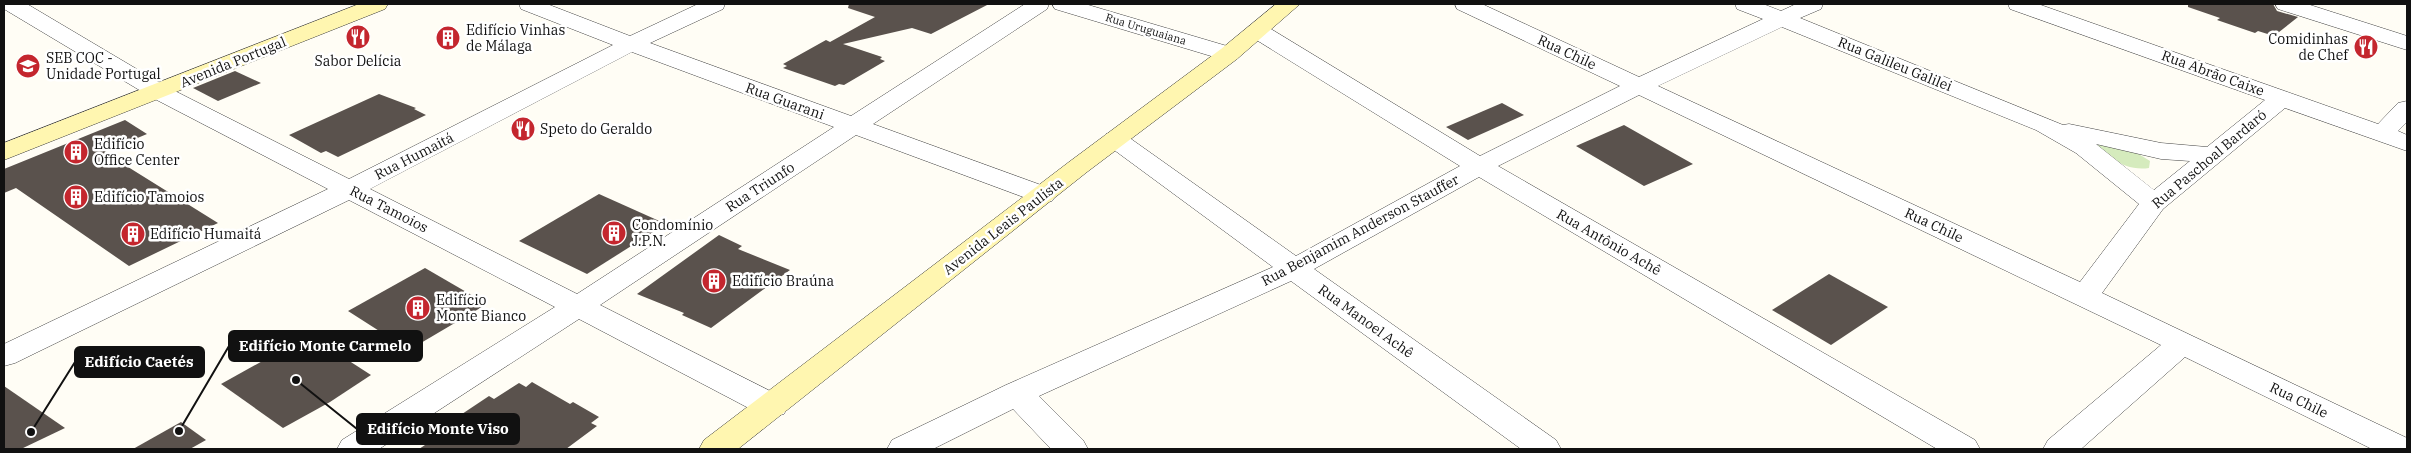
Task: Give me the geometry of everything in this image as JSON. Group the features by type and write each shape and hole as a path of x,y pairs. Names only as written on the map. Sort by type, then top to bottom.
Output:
{"street":[{"name":"Rua Tamoios","path":"12,4 159,92 772,406"},
{"name":"Avenida Portugal","path":"4,152 377,4"},
{"name":"Rua Guarani","path":"529,4 852,126 1043,194"},
{"name":"Rua Humaitá","path":"4,356 350,189 631,44 715,4"},
{"name":"Rua Triunfo","path":"354,449 577,307 1040,4"},
{"name":"Rua Uruguaiana","path":"1063,4 1229,54"},
{"name":"Avenida Leais Paulista","path":"716,449 1043,194 1229,54 1289,4"},
{"name":"Rua Chile","path":"1465,4 2085,296 2401,449"},
{"name":"Rua Galileu Galilei","path":"1745,4 2045,125 2085,148 2154,203"},
{"name":"Rua Benjamim Anderson Stauffer","path":"904,449 1017,393 1294,269 1479,166 1638,86 1813,4"},
{"name":"Rua Abrão Caixe","path":"2018,4 2407,143"},
{"path":"2286,4 2407,42"},
{"name":"Rua Antônio Achê","path":"1258,31 1479,166 1963,449"},
{"name":"Rua Paschoal Bardaró","path":"2085,296 2154,203 2282,98"},
{"path":"2382,134 2407,108"},
{"name":"Rua Galileu Galilei","path":"2045,125 2161,150 2214,155"},
{"name":"Rua Manoel Achê","path":"1115,139 1544,449"},
{"path":"2060,449 2181,344"},
{"path":"1017,393 1071,449"}],"green space":[{"path":"2084,139 2137,153 2150,161 2149,168 2131,167 2122,164"}],"building":[{"path":"849,4 989,4 931,34 912,28 843,44 882,57 880,59 885,61 844,85 839,84 835,86 783,68 787,66 783,64 826,40 830,42 875,17 848,8"},
{"path":"2188,4 2273,4 2277,11 2298,17 2274,36 2258,31 2255,33 2217,20 2220,18 2188,7"},
{"path":"235,71 261,83 218,101 193,88"},
{"path":"379,94 416,108 414,109 426,115 338,157 326,151 321,153 289,135"},
{"path":"1502,103 1524,115 1468,140 1446,127"},
{"path":"125,120 147,134 104,152 218,223 129,266 16,188 4,193 4,169"},
{"path":"1624,125 1693,164 1644,186 1576,146"},
{"name":"Condomínio J.P.N.","path":"599,194 666,224 587,274 519,241"},
{"name":"Edifício Braúna","path":"719,235 742,246 738,249 790,270 711,328 682,315 684,313 637,294"},
{"name":"Edifício Monte Bianco","path":"425,268 487,304 409,350 348,311"},
{"path":"1829,274 1888,307 1831,345 1772,310"},
{"path":"309,335 371,375 330,402 283,428 221,384"},
{"path":"532,382 570,404 573,402 599,417 591,423 597,426 566,449 419,449 437,437 432,434 489,396 494,399 519,383 526,387"},
{"path":"4,386 65,428 21,449 4,449"},
{"path":"181,422 206,440 190,449 133,449"}],"place":[{"name":"Sabor Delícia","path":"358,37"},
{"name":"Edifício Vinhas de Málaga","path":"448,38"},
{"name":"Comidinhas de Chef","path":"2366,47"},
{"name":"SEB COC - Unidade Portugal","path":"28,66"},
{"name":"Speto do Geraldo","path":"523,129"},
{"name":"Edifício Office Center","path":"76,152"},
{"name":"Edifício Tamoios","path":"76,197"},
{"name":"Condomínio J.P.N.","path":"614,233"},
{"name":"Edifício Humaitá","path":"133,234"},
{"name":"Edifício Braúna","path":"714,281"},
{"name":"Edifício Monte Bianco","path":"418,308"},
{"name":"Edifício Monte Viso","path":"296,380"},
{"name":"Edifício Monte Carmelo","path":"179,431"},
{"name":"Edifício Caetés","path":"31,432"}]}
